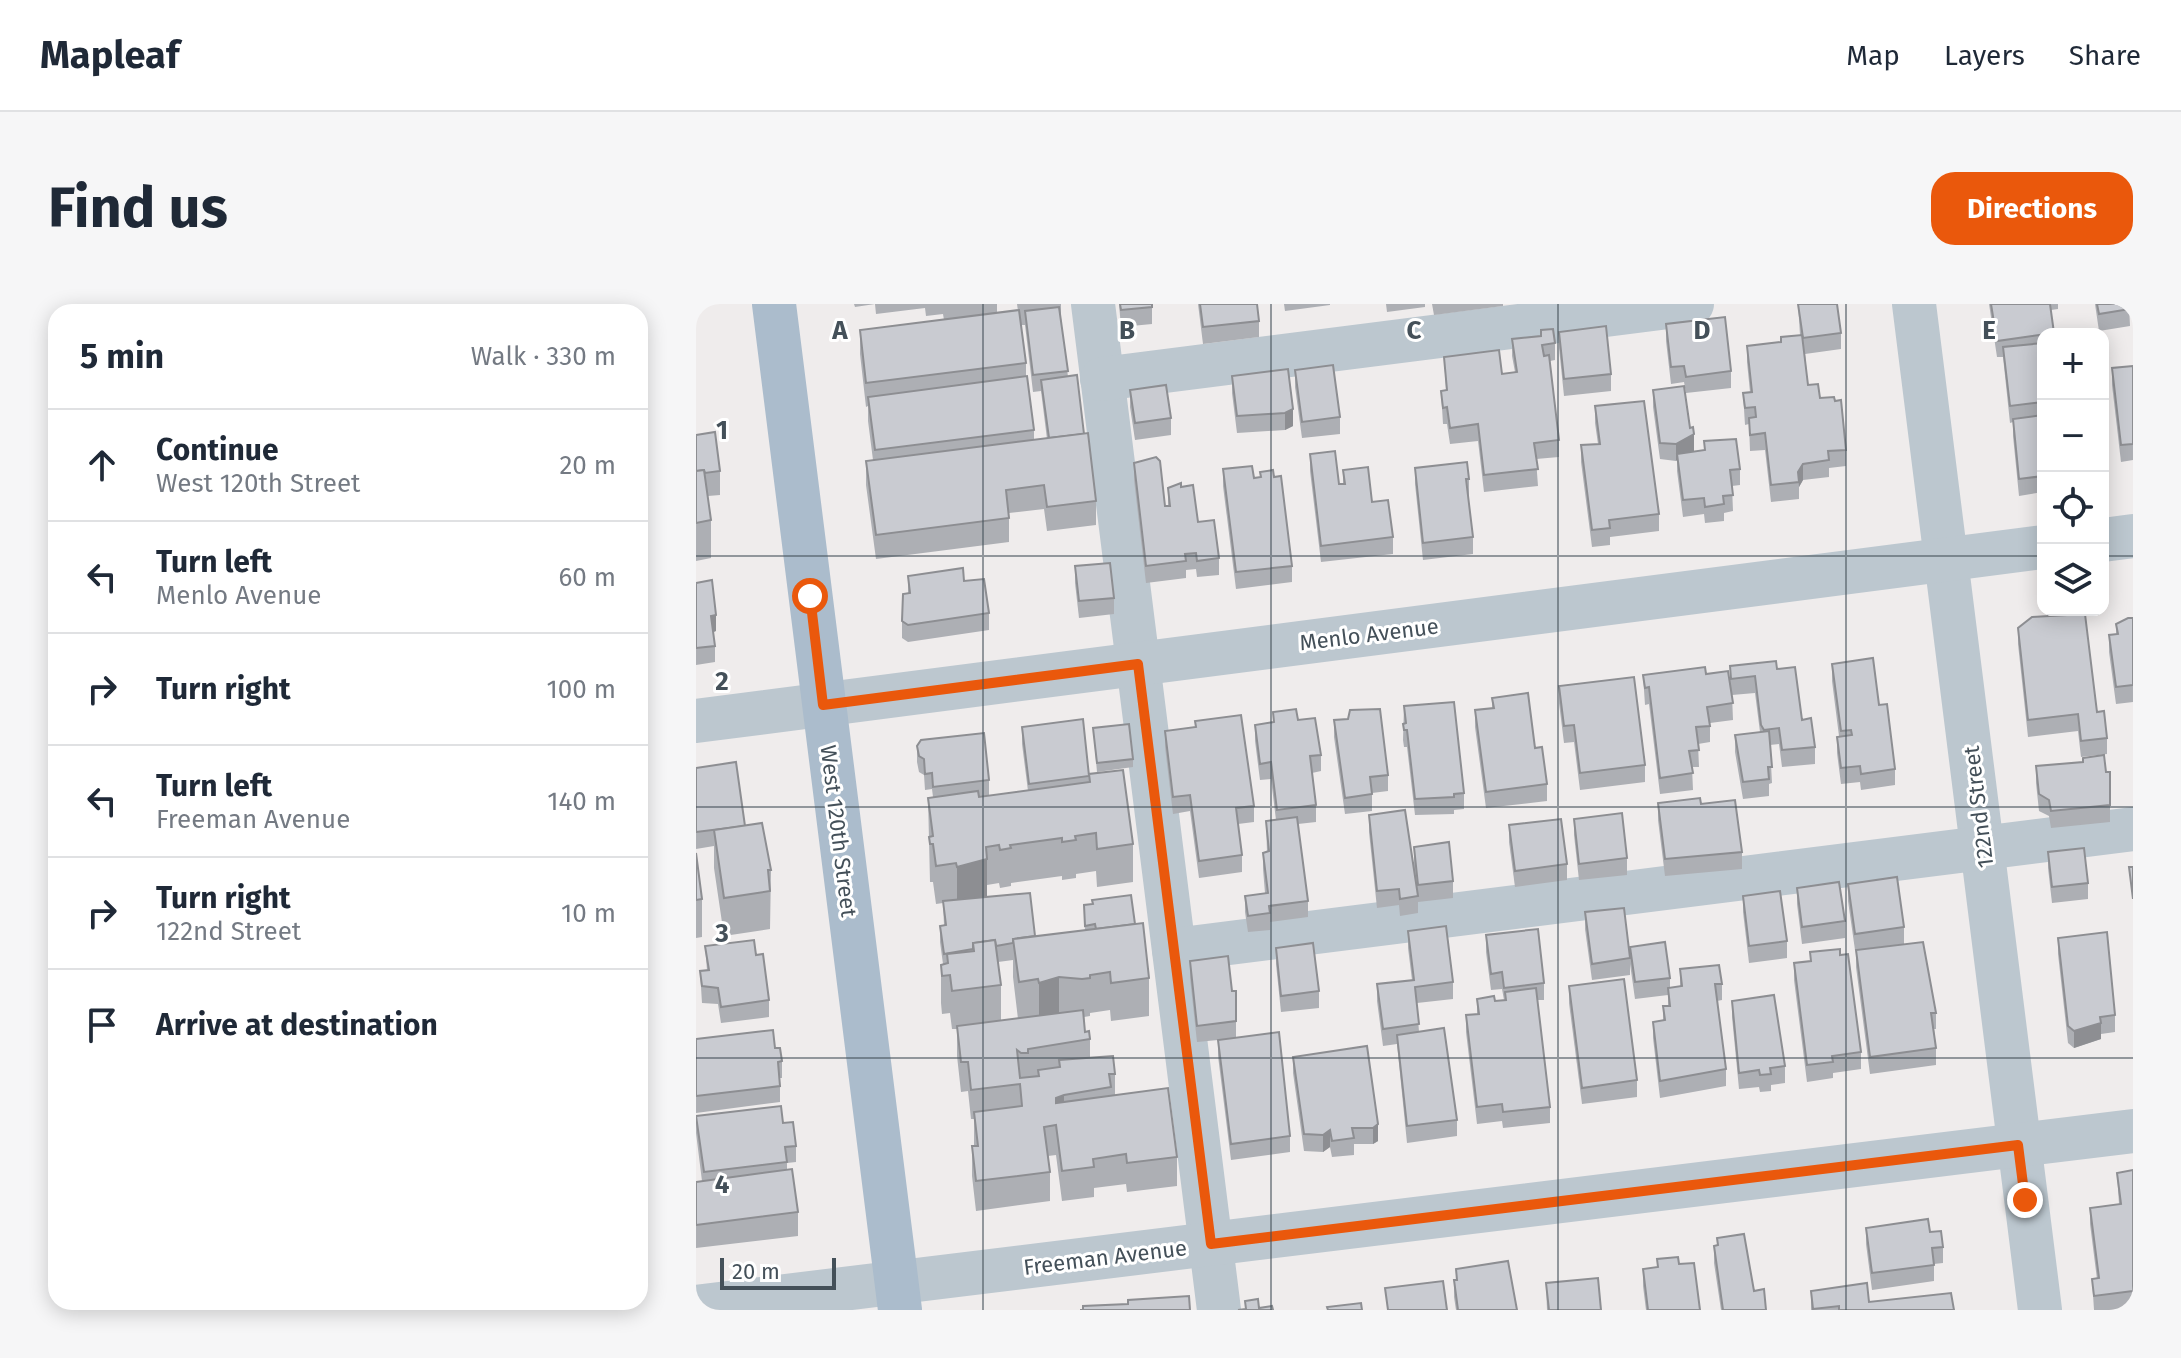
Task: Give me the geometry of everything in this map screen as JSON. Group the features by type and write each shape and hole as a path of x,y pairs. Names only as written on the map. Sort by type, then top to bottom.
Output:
{"main road":[{"name":"West 120th Street","path":"774,304 898,1296"}],"street":[{"path":"1093,304 1219,1310"},
{"path":"1102,379 1692,304"},
{"name":"122nd Street","path":"1914,304 2040,1310"},
{"path":"2109,539 2133,536"},
{"name":"Menlo Avenue","path":"696,721 2037,548"},
{"path":"1174,950 2133,829"},
{"name":"Freeman Avenue","path":"696,1307 898,1296 1211,1244 2133,1131"}],"building":[{"path":"1120,304 1152,304 1152,307 1121,310"},
{"path":"1200,304 1257,304 1259,321 1203,327"},
{"path":"1798,304 1837,304 1841,333 1803,338"},
{"path":"1991,304 2050,304 2053,328 2037,328 2037,335 1997,341"},
{"path":"2097,304 2129,304 2130,309 2099,314"},
{"path":"1059,307 1068,371 1033,375 1025,311"},
{"path":"1019,310 1026,363 866,383 860,330"},
{"path":"1725,317 1731,371 1686,377 1684,366 1671,367 1666,324"},
{"path":"1606,326 1611,374 1564,379 1559,332"},
{"path":"1553,329 1555,343 1542,345 1544,356 1549,355 1559,440 1534,443 1538,469 1484,475 1478,424 1450,428 1447,407 1443,408 1441,391 1447,390 1444,357 1499,350 1502,374 1517,372 1512,339 1541,336 1541,330"},
{"path":"1802,335 1808,385 1818,384 1820,398 1841,400 1846,450 1828,451 1829,460 1803,464 1798,472 1799,482 1771,485 1765,433 1750,435 1749,418 1756,417 1755,407 1745,408 1743,393 1752,392 1747,346 1781,342 1781,337"},
{"path":"2037,344 2037,403 2010,406 2003,347"},
{"path":"1333,365 1340,417 1302,422 1295,370"},
{"path":"2133,366 2133,444 2121,445 2112,368"},
{"path":"1288,369 1293,409 1285,413 1237,416 1232,376"},
{"path":"1077,375 1084,434 1049,438 1041,380"},
{"path":"1027,376 1034,430 875,450 868,397"},
{"path":"1166,385 1171,418 1135,423 1130,390"},
{"path":"1684,386 1690,428 1693,427 1694,434 1676,444 1660,443 1653,390"},
{"path":"1644,401 1659,514 1609,520 1610,528 1592,530 1581,445 1600,444 1595,406"},
{"path":"2037,416 2037,477 2019,479 2013,419"},
{"path":"715,432 720,471 696,471 696,435"},
{"path":"1088,433 1096,501 1047,507 1044,485 1006,490 1009,518 876,535 866,461"},
{"path":"1736,439 1740,469 1730,470 1733,495 1723,496 1724,504 1705,507 1704,498 1683,500 1677,454 1705,450 1704,441"},
{"path":"1335,451 1339,484 1345,484 1343,470 1368,467 1372,502 1388,500 1393,537 1321,546 1310,454"},
{"path":"1156,457 1160,461 1165,506 1170,506 1168,488 1181,483 1181,487 1193,485 1198,522 1214,520 1219,558 1197,561 1196,553 1185,554 1186,561 1146,566 1134,463"},
{"path":"1467,462 1473,537 1423,543 1415,468"},
{"path":"1252,466 1254,478 1261,477 1260,472 1273,470 1274,477 1281,476 1292,566 1236,572 1223,469"},
{"path":"704,470 711,520 696,523 696,471"},
{"path":"1110,563 1114,598 1079,601 1075,566"},
{"path":"963,568 964,581 984,579 989,613 908,625 902,621 903,594 910,593 908,576"},
{"path":"712,580 716,615 711,616 715,646 696,648 696,583"},
{"path":"2085,616 2097,712 2104,711 2107,738 2081,741 2078,714 2028,720 2018,628 2032,617"},
{"path":"2133,618 2133,685 2116,687 2109,635 2118,634 2116,624"},
{"path":"1873,658 1879,705 1887,704 1895,769 1861,774 1860,766 1841,768 1837,737 1852,735 1851,730 1841,731 1832,664"},
{"path":"1776,661 1777,669 1795,667 1802,720 1811,718 1815,747 1782,750 1779,728 1764,730 1761,725 1755,676 1731,679 1730,666"},
{"path":"1705,667 1706,674 1728,671 1733,703 1707,707 1710,726 1696,727 1699,750 1689,751 1693,773 1660,778 1649,687 1645,688 1643,675"},
{"path":"1634,677 1645,765 1580,773 1574,725 1564,726 1559,686"},
{"path":"1528,693 1535,748 1542,747 1547,784 1486,792 1475,710 1494,708 1492,698"},
{"path":"1454,702 1464,793 1454,794 1454,797 1415,799 1407,730 1404,730 1403,724 1406,723 1404,706"},
{"path":"1296,709 1298,720 1315,718 1321,755 1310,756 1316,805 1277,810 1271,762 1260,764 1255,725 1274,722 1273,712"},
{"path":"1380,709 1388,775 1370,777 1372,794 1345,798 1334,720 1348,719 1350,710"},
{"path":"1241,715 1254,806 1236,808 1242,855 1199,861 1190,795 1173,797 1165,731 1196,727 1195,721"},
{"path":"1083,719 1089,776 1029,784 1022,727"},
{"path":"1129,724 1133,759 1097,763 1093,728"},
{"path":"1769,731 1772,767 1768,767 1769,779 1743,782 1735,735"},
{"path":"984,733 989,780 933,787 932,773 925,774 924,759 919,756 917,746 921,740"},
{"path":"2104,755 2106,772 2110,772 2110,805 2051,811 2049,800 2039,794 2036,766 2083,762 2083,758"},
{"path":"736,762 745,826 696,832 696,768"},
{"path":"1123,770 1133,844 1097,849 1096,833 1075,836 1076,840 1062,842 1062,838 1010,845 1011,848 1000,850 999,845 986,847 987,859 957,867 956,863 936,866 929,837 933,836 928,798 978,791 979,797 1090,782 1089,774"},
{"path":"1700,798 1701,804 1735,800 1742,852 1665,859 1658,803"},
{"path":"1405,810 1418,896 1400,899 1399,889 1377,891 1369,815"},
{"path":"1622,813 1627,858 1579,864 1574,819"},
{"path":"1297,817 1308,901 1269,906 1270,913 1248,916 1245,896 1268,893 1263,853 1269,851 1266,821"},
{"path":"1561,819 1567,864 1515,871 1509,825"},
{"path":"762,823 771,870 768,870 770,891 724,898 714,830"},
{"path":"1449,842 1453,881 1418,885 1414,847"},
{"path":"2084,848 2088,883 2052,887 2048,852"},
{"path":"696,853 702,899 696,900"},
{"path":"2129,867 2133,867 2133,899"},
{"path":"1897,877 1904,927 1855,934 1848,884"},
{"path":"1839,882 1845,921 1802,927 1797,888"},
{"path":"1780,891 1787,941 1749,946 1743,896"},
{"path":"1030,893 1035,936 1013,939 1013,943 996,946 995,940 973,943 973,949 944,954 940,926 946,925 943,901"},
{"path":"1131,895 1135,924 1096,929 1095,924 1085,926 1084,905 1093,904 1092,900"},
{"path":"1624,908 1630,958 1592,964 1585,912"},
{"path":"1143,923 1149,978 1111,983 1110,972 1082,979 1059,977 1039,983 1038,979 1019,982 1013,939"},
{"path":"1446,926 1453,982 1415,987 1419,1024 1383,1029 1377,984 1414,980 1408,931"},
{"path":"1538,929 1544,983 1504,988 1502,972 1491,974 1486,935"},
{"path":"2107,932 2115,1015 2100,1017 2101,1023 2074,1031 2068,1026 2058,938"},
{"path":"754,940 756,955 763,954 769,1000 721,1007 718,988 702,986 700,971 709,970 705,946"},
{"path":"995,940 1001,985 952,991 950,975 942,976 941,965 948,963 947,954 974,951 973,943"},
{"path":"1665,942 1670,978 1635,982 1630,947"},
{"path":"1923,942 1936,1013 1931,1013 1936,1048 1870,1057 1856,950"},
{"path":"1313,943 1319,991 1281,996 1276,948"},
{"path":"1840,949 1840,955 1848,954 1861,1052 1832,1056 1833,1062 1807,1065 1794,963 1811,961 1810,952"},
{"path":"1228,956 1232,991 1236,991 1236,1021 1197,1026 1190,961"},
{"path":"1719,965 1722,984 1715,984 1726,1069 1660,1081 1653,1022 1665,1020 1663,1006 1670,1006 1668,988 1682,986 1680,969"},
{"path":"1624,979 1637,1080 1582,1088 1569,986"},
{"path":"1536,988 1550,1107 1503,1112 1502,1104 1477,1107 1466,1015 1479,1014 1477,999 1494,996 1495,1001 1506,1000 1505,992"},
{"path":"1774,995 1785,1066 1770,1068 1771,1074 1760,1075 1759,1070 1739,1073 1732,1001"},
{"path":"1083,1010 1085,1032 1089,1031 1090,1039 1028,1049 1028,1053 1017,1050 1020,1078 1039,1076 1038,1070 1060,1067 1059,1060 1113,1056 1115,1074 1109,1074 1111,1087 1064,1095 1056,1098 1056,1103 1168,1088 1177,1157 1127,1163 1126,1154 1093,1159 1094,1167 1062,1171 1056,1125 1044,1127 1050,1172 976,1181 972,1146 978,1146 974,1112 1022,1106 1020,1084 971,1090 968,1062 961,1062 957,1026"},
{"path":"1444,1028 1457,1120 1407,1126 1397,1035"},
{"path":"773,1030 775,1048 780,1048 782,1061 778,1062 780,1086 696,1096 696,1039"},
{"path":"1279,1032 1290,1136 1231,1144 1218,1040"},
{"path":"1367,1046 1378,1124 1373,1128 1352,1128 1354,1138 1332,1141 1330,1130 1323,1135 1304,1134 1293,1057"},
{"path":"781,1106 783,1123 793,1122 796,1146 785,1147 787,1162 704,1172 696,1116"},
{"path":"792,1169 798,1212 696,1225 696,1182"},
{"path":"2133,1170 2133,1291 2094,1296 2092,1279 2099,1278 2090,1208 2121,1204 2117,1173"},
{"path":"1928,1219 1930,1232 1941,1231 1943,1247 1932,1248 1934,1265 1872,1273 1866,1228"},
{"path":"1744,1234 1754,1291 1764,1289 1766,1310 1723,1310 1714,1246 1718,1245 1717,1238"},
{"path":"1678,1257 1679,1264 1694,1263 1700,1310 1648,1310 1643,1269 1658,1267 1657,1259"},
{"path":"1508,1261 1517,1310 1458,1310 1454,1280 1457,1280 1456,1269"},
{"path":"1598,1278 1601,1310 1549,1310 1546,1283"},
{"path":"1443,1281 1447,1310 1388,1310 1385,1288"},
{"path":"1867,1283 1869,1302 1951,1293 1954,1310 1839,1310 1839,1306 1813,1309 1811,1291"},
{"path":"1189,1296 1190,1310 1083,1310 1083,1306 1128,1304 1128,1300"},
{"path":"1258,1299 1259,1308 1272,1306 1273,1310 1238,1310 1246,1309 1245,1301"},
{"path":"1361,1303 1362,1310 1328,1310 1327,1307"}],"route":[{"path":"810,596 823,705 1138,664 1211,1244 2018,1145 2025,1200"}]}
